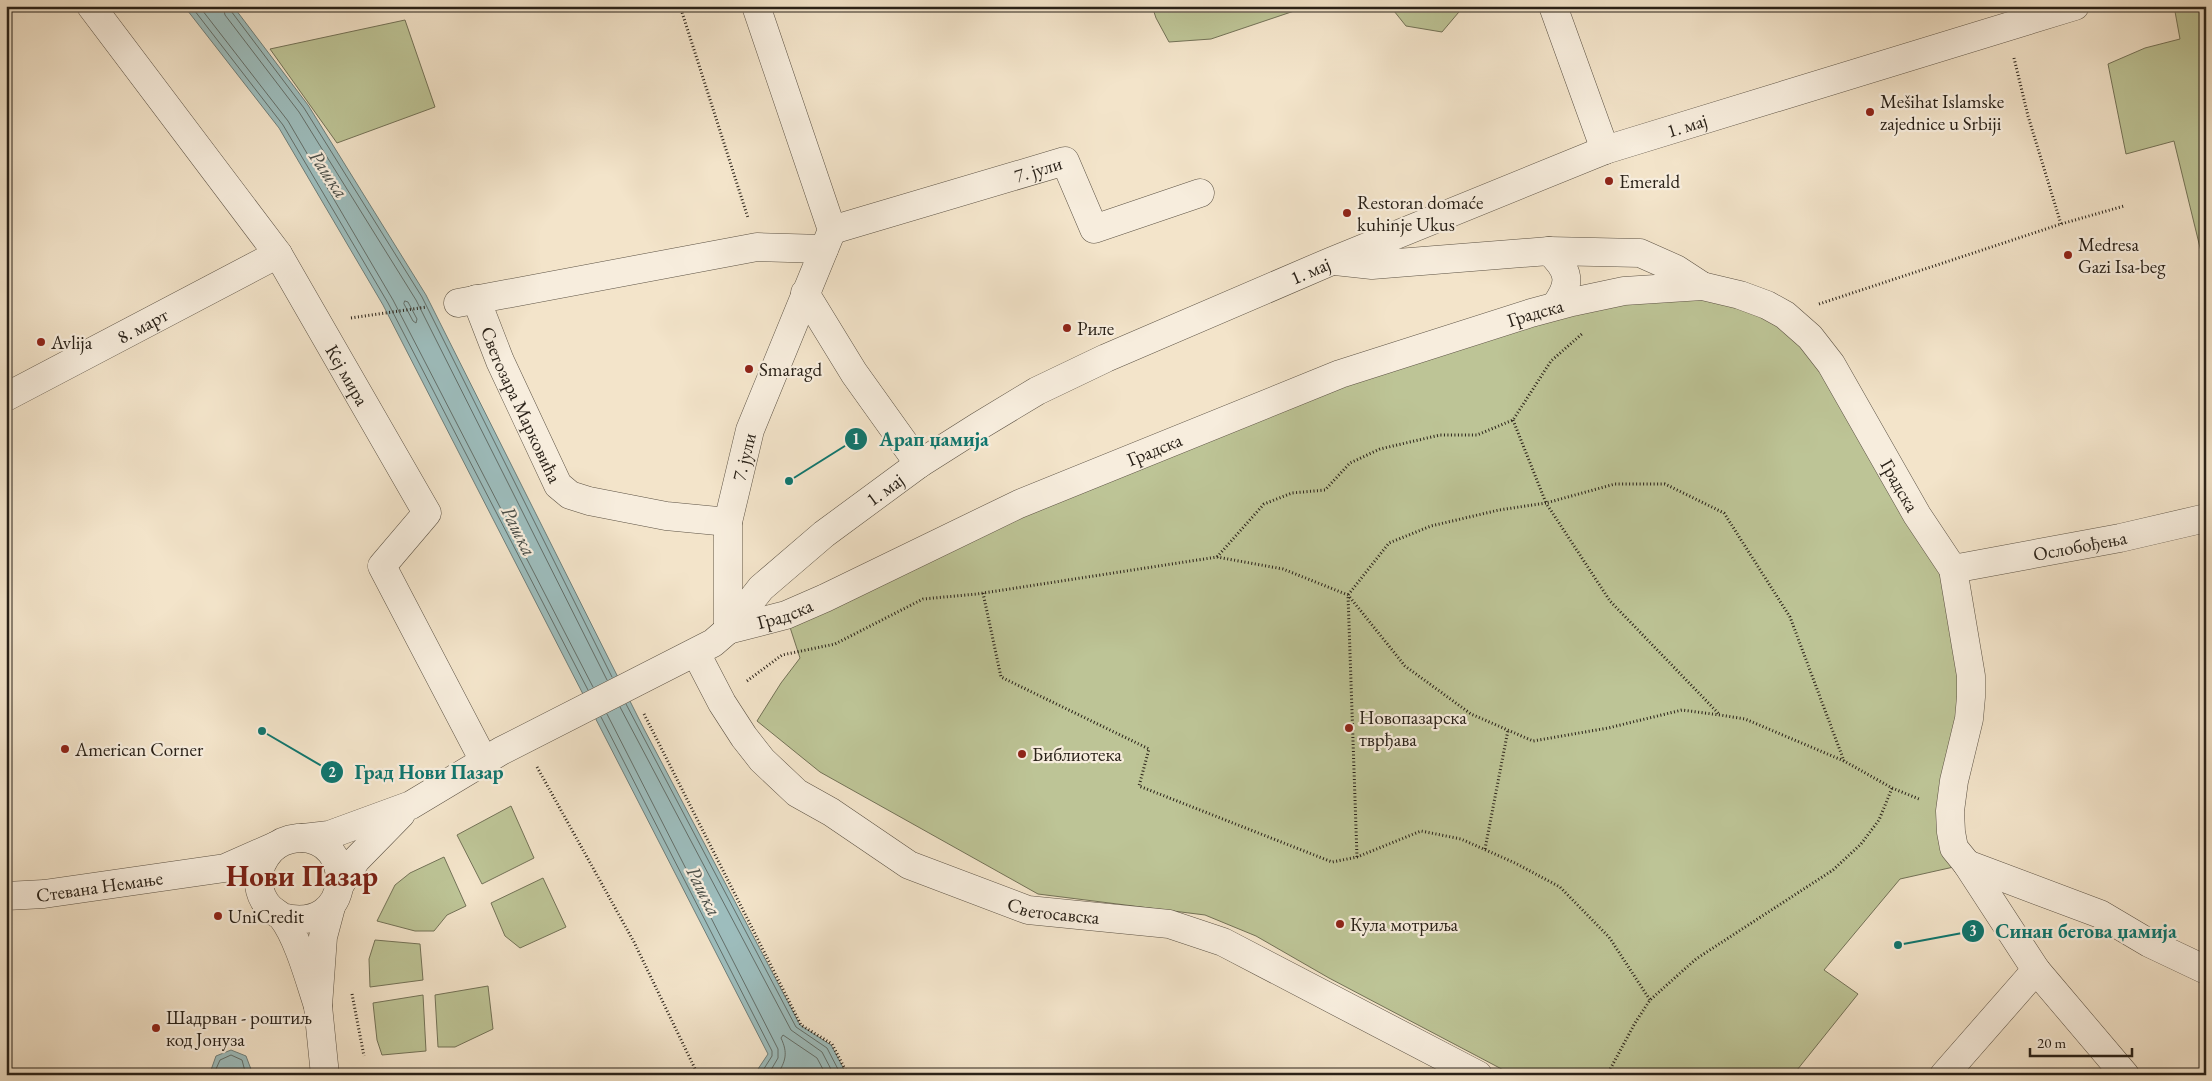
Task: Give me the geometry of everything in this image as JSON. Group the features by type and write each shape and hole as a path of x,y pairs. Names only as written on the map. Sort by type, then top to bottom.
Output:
{"street":[{"name":"Кеј мира","path":"91,6 278,254 427,513 382,566 484,761"},
{"path":"756,6 828,240"},
{"path":"1553,6 1605,150"},
{"name":"1. мај","path":"627,688 712,642 761,588 824,534 919,464 1037,391 1106,358 1332,260 1605,150 2002,16 2075,6"},
{"name":"7. јули","path":"712,642 728,522 750,430 828,240 1065,160 1094,229 1200,193"},
{"name":"Светозара Марковића","path":"728,522 666,516 589,501 570,495 558,486 500,361 466,301 757,247 828,240"},
{"path":"1549,251 1562,263 1566,276 1566,291 1555,306"},
{"path":"1332,260 1372,265 1549,251 1640,253 1676,269 1702,286"},
{"name":"8. март","path":"6,397 278,254"},
{"name":"Градска","path":"712,642 817,602 1019,504 1340,374 1555,306 1624,291 1702,286 1740,294 1785,316 1810,337 1831,364 1917,515 1953,569 1971,676 1969,719 1954,781 1950,811 1954,848 1967,864 2036,970 2125,1075"},
{"path":"805,293 854,373 919,464"},
{"name":"Ослобођења","path":"1953,569 2120,538 2206,518"},
{"name":"Светосавска","path":"712,642 722,703 744,737 768,766 797,793 830,812 909,865 1028,910 1169,924 1223,942 1478,1075"},
{"path":"192,874 224,868 288,840 328,836 411,805 484,761 627,688"},
{"path":"274,846 265,857 260,870 258,884 262,897 270,909 282,917 308,920 321,915 336,895 356,860 411,805"},
{"path":"303,838 316,841 327,848 335,858 340,870 336,895 322,937 318,1006 325,1075"},
{"path":"1967,864 2100,914 2149,942 2206,970"},
{"path":"192,874 220,879 262,897"},
{"name":"Стевана Немање","path":"6,896 44,894 192,874"},
{"path":"282,917 306,969 318,1006"},
{"path":"1944,1075 2036,970"}],"path":[{"path":"680,6 757,247"},
{"path":"2002,16 2028,116 2060,224"},
{"path":"1785,316 2060,224 2124,206"},
{"path":"349,319 466,301"},
{"path":"1217,557 1264,504 1292,493 1325,490 1350,463 1380,450 1440,435 1477,435 1513,420 1552,361 1577,340"},
{"path":"1513,420 1546,503 1610,601 1720,715"},
{"path":"1357,857 1348,595 1389,543 1431,526 1499,510 1546,503 1615,484 1665,484 1724,513 1790,618 1844,761"},
{"path":"712,642 747,681 782,655 834,644 923,599 984,593 1217,557 1283,569 1348,595 1405,666 1471,714 1533,741 1608,728 1682,710 1745,719 1844,761 1892,788 1950,811"},
{"path":"984,593 1000,677 1149,749 1139,786 1332,862 1357,857 1421,831 1460,838 1560,887 1609,936 1650,1000"},
{"path":"627,688 801,1025 832,1044 848,1075"},
{"path":"1485,850 1508,730"},
{"path":"521,741 634,942 698,1075"},
{"path":"1608,1075 1635,1023 1650,1000 1696,958 1833,870 1861,844 1879,820 1892,788"},
{"path":"352,991 364,1056"},
{"path":"6,1031 10,1040 6,1061"}],"green space":[{"path":"1152,6 1309,6 1211,39 1169,42 1156,18"},
{"path":"1390,6 1464,6 1442,32 1406,26"},
{"path":"2174,6 2206,6 2206,272 2174,141 2126,154 2108,64 2145,48 2180,39"},
{"path":"405,20 435,107 337,143 270,49"},
{"path":"1702,286 1785,315 1938,543 1971,676 1954,781 1967,864 1900,879 1824,970 1858,994 1793,1075 1513,1075 1329,978 1256,936 1205,915 1038,894 820,772 757,721 781,683 800,658 786,615 1019,504 1531,313"},
{"path":"511,806 534,858 482,884 457,835"},
{"path":"444,857 466,906 447,915 434,931 415,931 377,921 395,885 410,873"},
{"path":"543,878 566,927 520,948 505,936 491,903"},
{"path":"375,940 420,944 423,980 370,987 369,959"},
{"path":"488,986 493,1029 455,1047 438,1047 435,995"},
{"path":"423,995 426,1051 382,1055 377,1040 373,1003"}],"water":[{"name":"Рашка","path":"184,6 233,6 308,105 426,295 644,729 800,1025 831,1045 847,1075 754,1075 768,1054 383,305 279,128"},
{"path":"231,1050 246,1056 252,1072 251,1075 212,1075 211,1070 216,1056"}],"place":[{"name":"Mešihat Islamske zajednice u Srbiji","path":"1870,112"},
{"name":"Emerald","path":"1609,181"},
{"name":"Restoran domaće kuhinje Ukus","path":"1347,213"},
{"name":"Medresa Gazi Isa-beg","path":"2068,255"},
{"name":"Риле","path":"1067,328"},
{"name":"Avlija","path":"41,342"},
{"name":"Smaragd","path":"749,369"},
{"name":"Арап џамија","path":"789,481"},
{"name":"Новопазарска тврђава","path":"1349,728"},
{"name":"Град Нови Пазар","path":"262,731"},
{"name":"American Corner","path":"65,749"},
{"name":"Библиотека","path":"1022,754"},
{"name":"UniCredit","path":"218,916"},
{"name":"Кула мотриља","path":"1340,924"},
{"name":"Синан бегова џамија","path":"1898,945"},
{"name":"Шадрван - роштиљ код Јонуза","path":"156,1028"}],"district":[{"name":"Нови Пазар","path":"302,876"}]}
